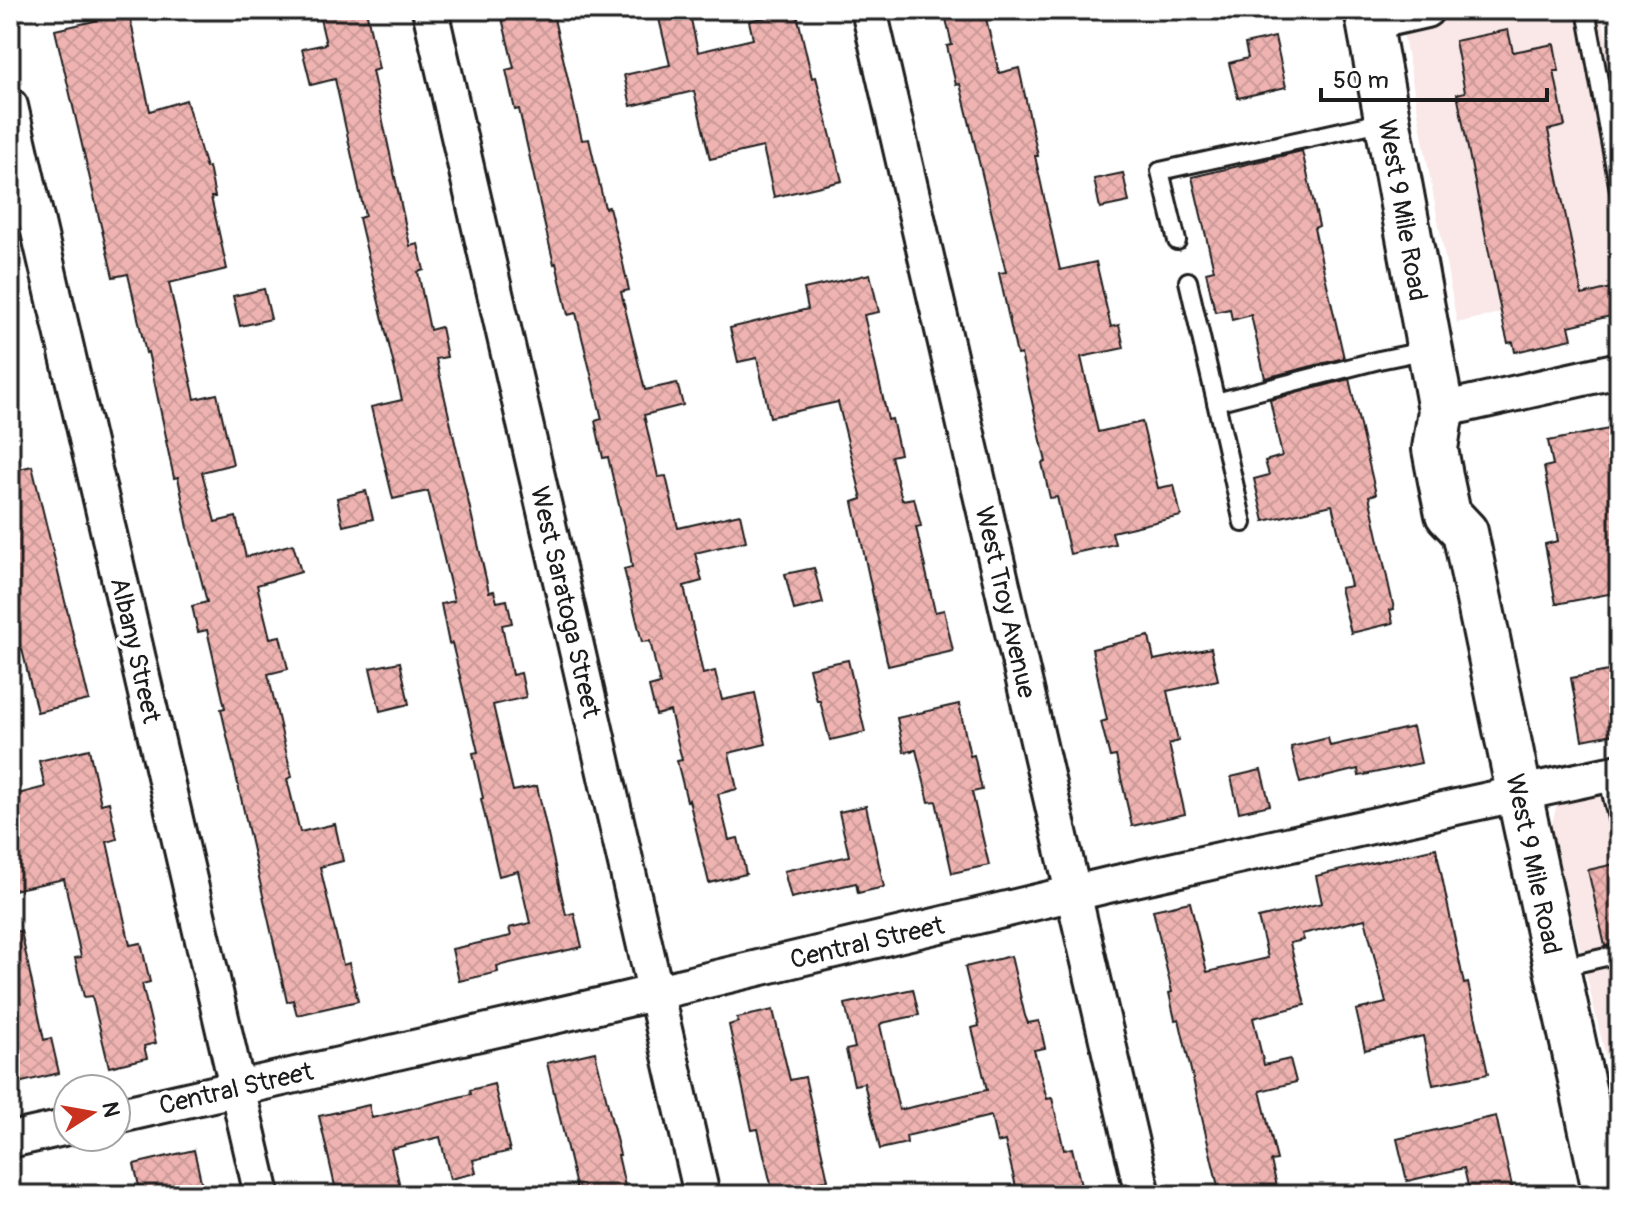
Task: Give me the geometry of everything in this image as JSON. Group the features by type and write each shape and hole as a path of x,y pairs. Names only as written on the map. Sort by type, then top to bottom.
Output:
{"main road":[{"name":"West 9 Mile Road","path":"1368,16 1441,410 1462,446 1475,509 1465,532 1519,794 1557,968 1609,1177"}],"street":[{"name":"West Saratoga Street","path":"430,10 702,1195"},
{"name":"West Troy Avenue","path":"869,10 1143,1195"},
{"path":"1368,16 1426,10"},
{"name":"Albany Street","path":"10,106 262,1195"},
{"path":"1441,410 1619,370"},
{"name":"Central Street","path":"132,1112 1073,894 1613,773"},
{"path":"10,1140 52,1131"}],"lane":[{"path":"1586,10 1619,190"},
{"path":"1177,241 1160,171 1387,121"},
{"path":"1188,281 1243,523"},
{"path":"1216,402 1430,349"},
{"path":"1613,773 1619,827"},
{"path":"1557,968 1619,954"}],"shaded area":[{"path":"1399,10 1601,10 1619,110 1619,285 1457,323"},
{"path":"1619,791 1619,1112 1551,828 1557,804"}],"building":[{"path":"318,10 366,10 379,69 372,71 410,246 418,244 424,270 418,272 430,330 441,327 447,357 436,359 489,592 494,591 497,602 507,600 512,623 502,625 512,675 521,673 526,697 493,705 513,791 537,786 566,915 574,913 582,947 497,966 498,972 459,981 452,949 511,936 509,928 530,923 518,871 499,876 473,753 478,752 441,604 454,601 428,491 393,499 371,407 402,400 359,218 365,216 335,79 311,85 302,49 326,44"},
{"path":"500,10 552,10 582,140 589,139 605,208 609,207 621,255 629,290 621,292 645,390 677,383 683,405 644,415 658,477 666,476 678,528 740,514 746,541 695,553 702,581 684,586 703,674 715,671 722,700 755,693 766,744 729,753 737,789 718,794 729,840 738,838 746,874 709,883 677,761 682,760 670,711 656,715 649,687 660,684 650,641 642,642 624,569 632,567 630,553 608,457 603,458 595,421 602,419 576,313 568,315 519,109 515,110 506,70 514,68"},
{"path":"657,10 689,10 698,52 753,39 749,21 796,10 842,181 774,197 763,147 710,159 694,91 631,106 624,75 670,65"},
{"path":"944,10 984,10 999,73 1019,68 1060,270 1096,262 1111,327 1119,325 1124,348 1081,357 1098,432 1142,422 1158,488 1174,485 1181,516 1112,532 1115,544 1070,554 1057,497 1050,498 1042,463 1046,462 999,273 1006,272 960,84 956,85 947,46 952,45"},
{"path":"129,13 150,111 186,100 206,168 209,167 215,197 211,197 227,269 169,283 195,399 217,394 233,464 202,472 215,522 236,517 246,557 293,544 301,572 257,585 270,638 280,636 288,669 268,674 292,777 287,779 300,832 335,824 343,861 320,867 343,965 349,963 358,1001 297,1015 293,1000 287,1002 221,709 225,708 207,630 198,632 192,606 207,602 178,477 174,478 148,352 128,274 113,277 55,30"},
{"path":"1508,30 1513,52 1554,44 1559,71 1554,71 1565,126 1548,130 1582,295 1619,286 1619,314 1569,326 1572,339 1515,352 1513,342 1508,343 1504,327 1457,94 1465,92 1455,41"},
{"path":"1275,37 1286,87 1238,98 1229,63 1248,58 1245,44"},
{"path":"1302,151 1319,226 1314,228 1344,358 1265,378 1251,315 1232,320 1230,309 1215,312 1206,272 1214,270 1192,177"},
{"path":"1123,173 1129,202 1100,208 1094,179"},
{"path":"870,274 879,312 864,315 888,420 892,419 900,454 891,456 902,500 914,498 921,526 916,527 935,612 944,610 953,651 888,666 853,502 862,499 838,402 770,417 757,358 738,362 730,328 808,309 804,289"},
{"path":"264,289 271,319 240,326 233,296"},
{"path":"1349,379 1376,494 1369,496 1394,609 1390,610 1393,623 1351,633 1340,588 1351,586 1332,505 1264,521 1254,479 1269,475 1265,461 1282,456 1270,400"},
{"path":"1619,427 1619,592 1556,604 1545,544 1558,541 1544,467 1553,465 1548,441"},
{"path":"32,466 89,700 37,712 22,649 17,650 10,620 10,471"},
{"path":"366,491 373,519 343,526 337,498"},
{"path":"814,568 823,603 794,610 785,574"},
{"path":"1149,636 1154,660 1211,648 1218,680 1167,691 1178,741 1169,744 1185,814 1132,826 1116,756 1110,757 1101,722 1107,720 1092,649"},
{"path":"848,660 865,732 830,740 809,668"},
{"path":"400,662 409,704 380,711 370,668"},
{"path":"1619,669 1619,733 1582,740 1571,678"},
{"path":"959,704 970,756 974,755 982,790 972,792 989,865 952,873 936,801 929,802 916,750 904,752 897,718"},
{"path":"1413,727 1421,763 1359,776 1358,769 1300,783 1291,747 1328,738 1330,746"},
{"path":"89,749 101,804 109,802 117,839 107,842 130,945 141,943 150,982 142,984 156,1043 144,1046 147,1058 109,1067 92,996 84,997 75,958 81,957 64,879 13,890 10,874 10,796 45,787 39,761"},
{"path":"1261,770 1270,805 1239,812 1231,777"},
{"path":"866,806 884,887 858,893 856,883 791,898 784,871 849,856 839,812"},
{"path":"1436,848 1464,984 1468,983 1488,1074 1433,1085 1423,1036 1365,1050 1356,1010 1386,1003 1365,919 1302,934 1304,940 1290,943 1305,1005 1253,1018 1264,1065 1290,1059 1296,1082 1260,1091 1277,1160 1271,1161 1279,1195 1220,1195 1179,1019 1175,1020 1169,993 1172,992 1153,910 1190,902 1207,972 1268,958 1258,918 1322,903 1316,876"},
{"path":"1619,863 1619,943 1605,946 1588,870"},
{"path":"21,931 44,1040 51,1038 59,1073 10,1085 10,932"},
{"path":"1011,956 1028,1023 1039,1021 1045,1048 1034,1050 1047,1099 1052,1098 1064,1150 1072,1148 1082,1190 1059,1195 1018,1195 1005,1141 997,1143 991,1116 906,1136 907,1143 880,1149 864,1083 854,1085 846,1050 855,1048 845,1004 913,989 919,1015 880,1025 899,1110 987,1090 972,1028 979,1026 965,967"},
{"path":"773,1010 790,1080 805,1077 828,1180 773,1193 758,1129 752,1130 729,1025 738,1022 737,1018"},
{"path":"595,1052 627,1195 578,1195 547,1063"},
{"path":"494,1084 510,1151 473,1160 476,1173 450,1179 440,1137 391,1149 402,1195 337,1195 319,1116 369,1105 372,1118 471,1094 470,1090"},
{"path":"1496,1116 1514,1195 1470,1195 1464,1168 1407,1181 1397,1139"},
{"path":"194,1150 203,1190 181,1195 141,1195 134,1164"}]}
